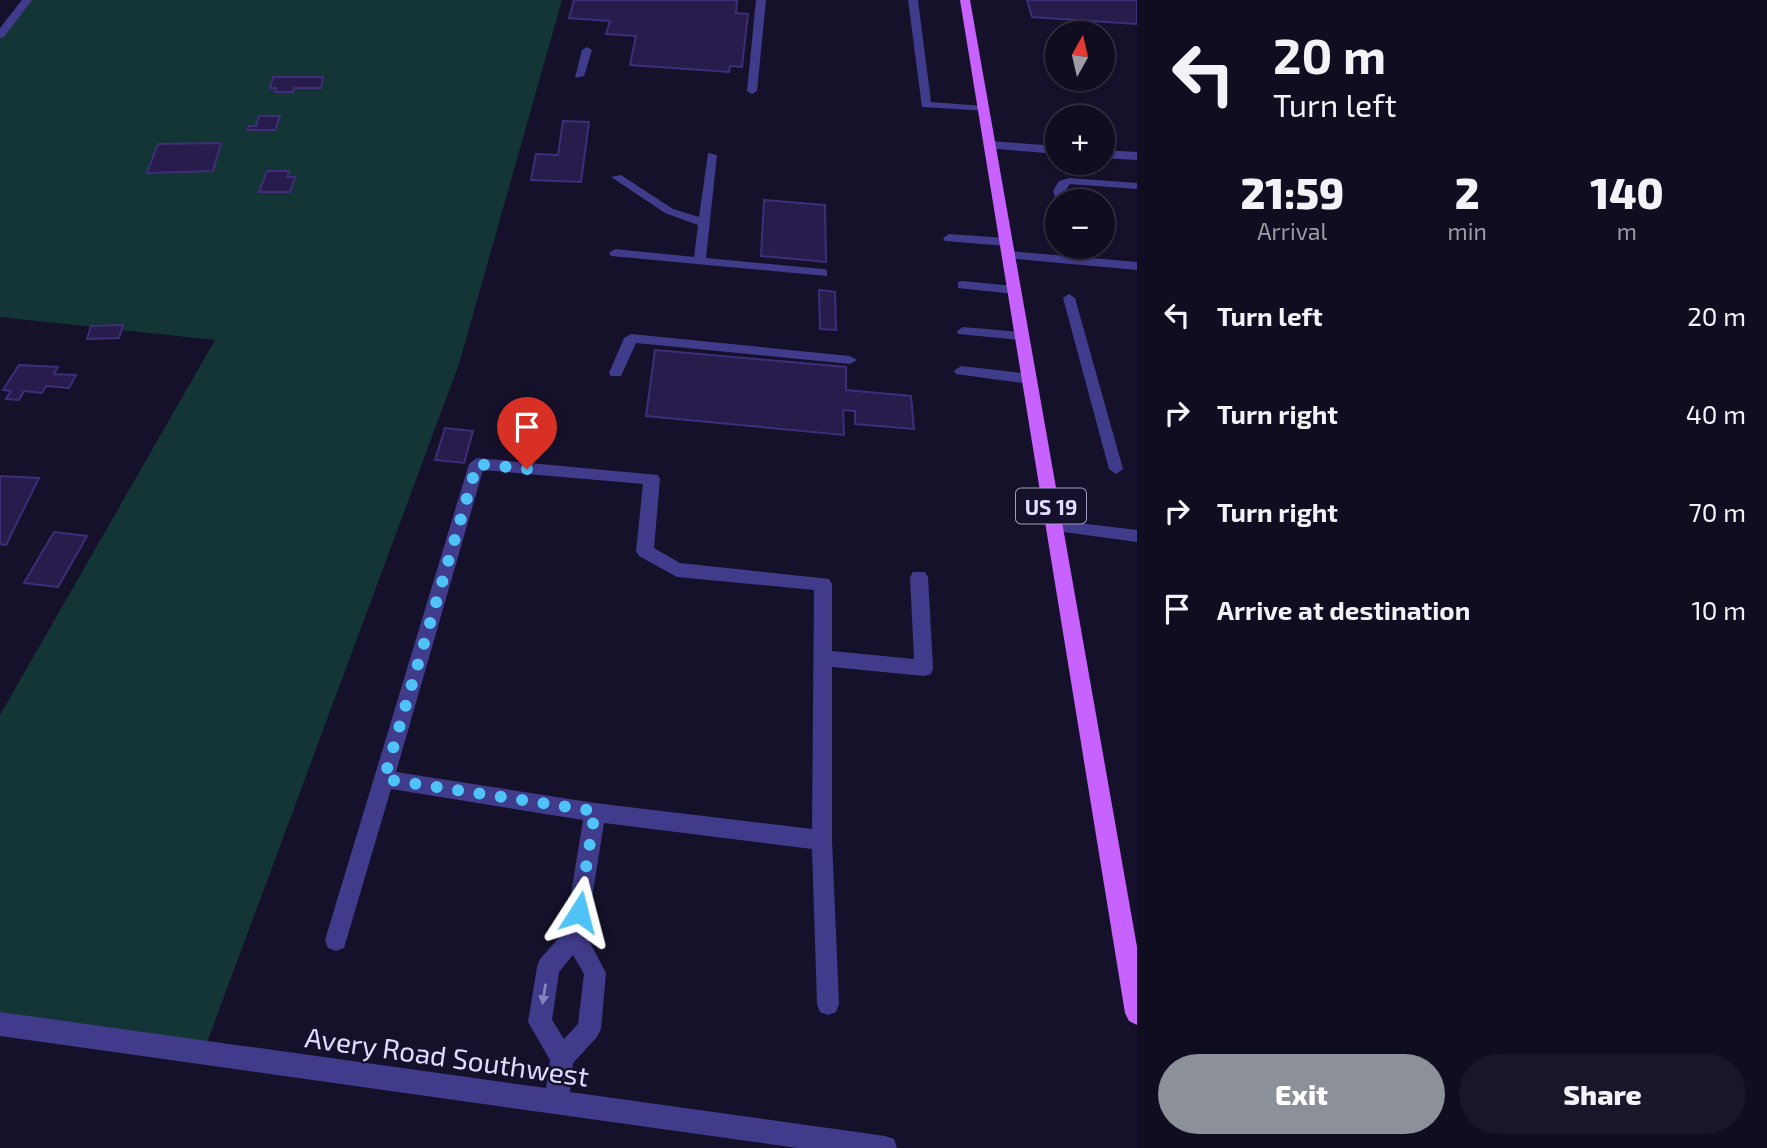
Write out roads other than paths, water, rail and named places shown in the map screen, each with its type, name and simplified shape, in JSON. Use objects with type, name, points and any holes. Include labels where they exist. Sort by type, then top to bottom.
[{"type":"main road","name":"US 19","points":[[965,0],[1137,1013]]},
{"type":"street","points":[[0,35],[27,0]]},
{"type":"street","points":[[990,145],[1045,149]]},
{"type":"street","points":[[1115,155],[1137,156]]},
{"type":"street","points":[[336,940],[477,464],[652,480],[645,551],[677,570],[822,584],[822,840],[828,1004]]},
{"type":"street","points":[[822,658],[924,668],[919,577]]},
{"type":"street","points":[[384,779],[595,811],[822,840]]},
{"type":"street","points":[[562,1058],[540,1022],[548,967],[575,936],[595,811]]},
{"type":"street","points":[[557,1101],[562,1058],[589,1029],[595,973],[575,936]]},
{"type":"street","name":"Avery Road Southwest","points":[[0,1024],[885,1148]]},
{"type":"lane","points":[[752,91],[761,0]]},
{"type":"lane","points":[[913,0],[926,105],[984,110]]},
{"type":"lane","points":[[579,76],[587,50]]},
{"type":"lane","points":[[700,261],[712,155]]},
{"type":"lane","points":[[617,177],[669,211],[705,223]]},
{"type":"lane","points":[[1060,189],[1063,183],[1069,181],[1137,186]]},
{"type":"lane","points":[[949,238],[1074,260],[1137,266]]},
{"type":"lane","points":[[615,253],[823,273]]},
{"type":"lane","points":[[790,270],[790,284]]},
{"type":"lane","points":[[962,285],[1014,290]]},
{"type":"lane","points":[[1069,298],[1116,469]]},
{"type":"lane","points":[[964,331],[1022,336]]},
{"type":"lane","points":[[616,373],[631,338],[850,360]]},
{"type":"lane","points":[[961,371],[1030,379]]},
{"type":"lane","points":[[1054,526],[1137,536]]}]
